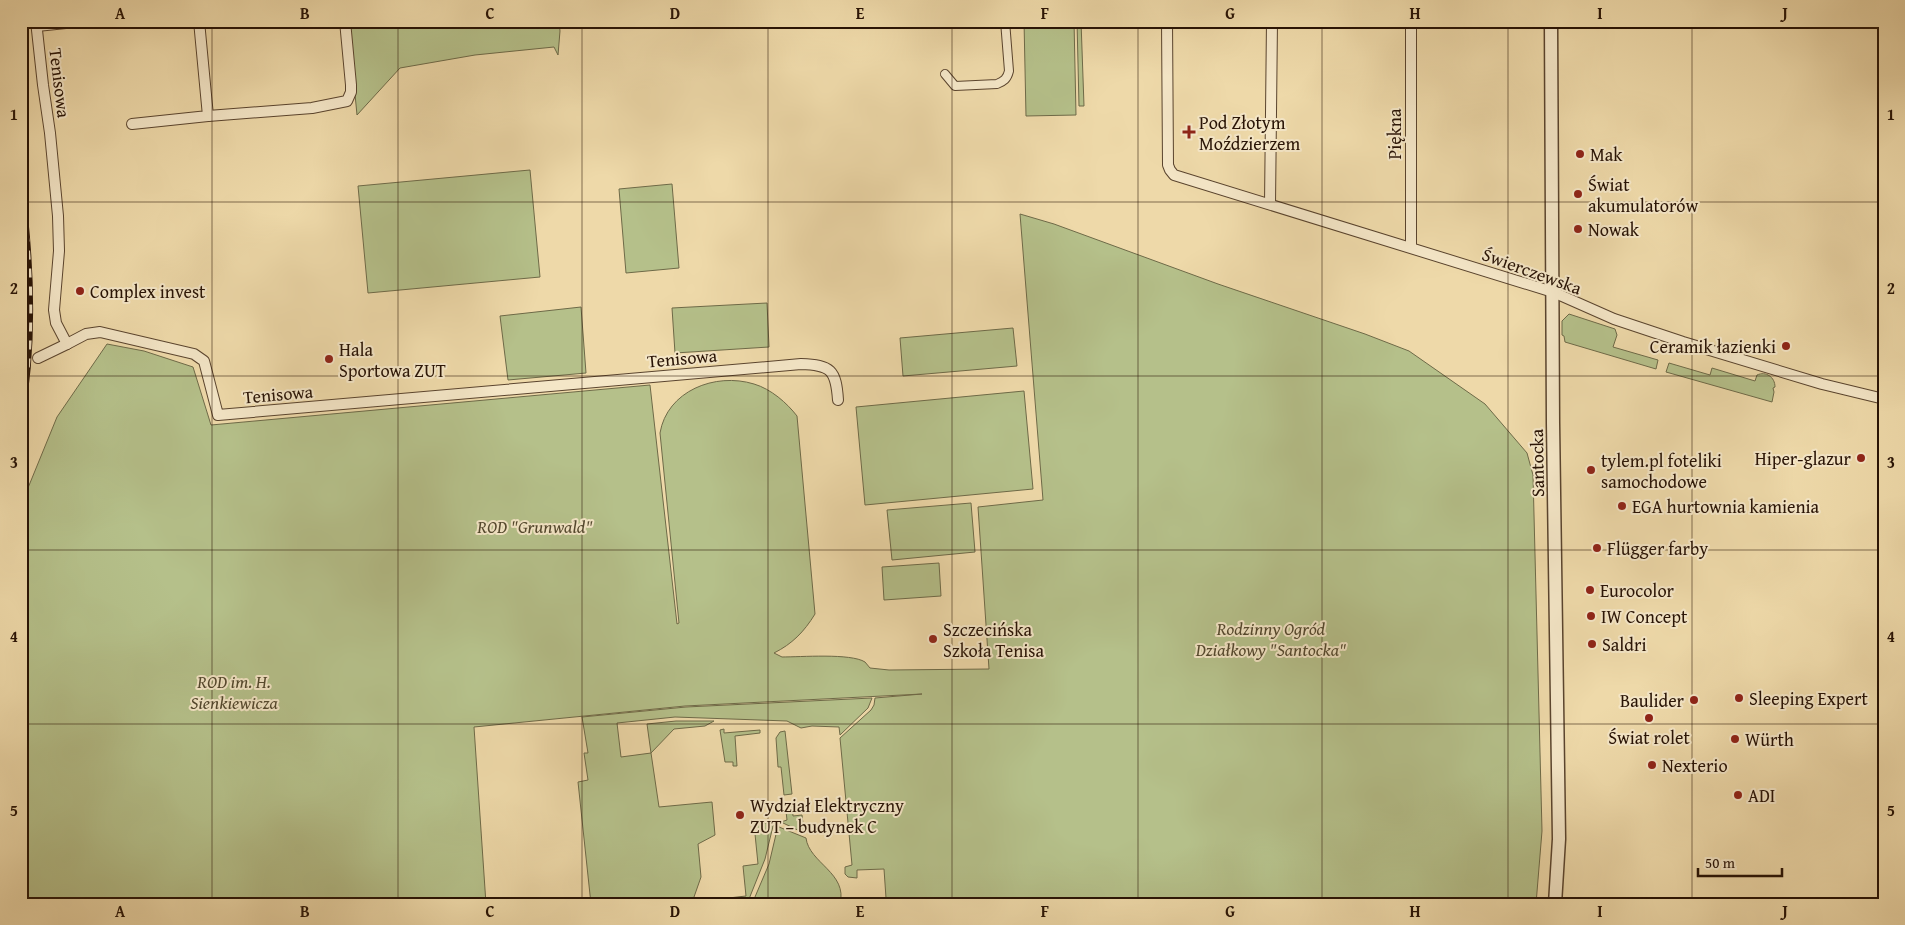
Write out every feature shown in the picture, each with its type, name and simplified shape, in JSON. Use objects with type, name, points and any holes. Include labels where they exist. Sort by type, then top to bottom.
[{"type":"street","name":"Tenisowa","points":[[85,21],[37,24],[50,133],[58,226],[59,251],[54,310],[56,323],[67,344],[86,334],[100,332],[194,354],[204,361],[218,415],[801,364],[820,366],[832,373],[836,378],[838,400]]},
{"type":"street","points":[[199,21],[208,116]]},
{"type":"street","points":[[132,124],[312,108],[348,101],[351,85],[344,21]]},
{"type":"street","points":[[945,74],[955,86],[997,84],[1007,78],[1009,71],[1005,21]]},
{"type":"street","name":"Świerczewska","points":[[1167,21],[1170,170],[1176,176],[1553,292],[1599,313],[1654,333],[1794,376],[1884,399]]},
{"type":"street","points":[[1270,204],[1272,21]]},
{"type":"street","name":"Piękna","points":[[1410,247],[1411,21]]},
{"type":"street","name":"Santocka","points":[[1551,21],[1559,832],[1555,904]]},
{"type":"street","points":[[38,358],[67,344]]},
{"type":"green space","points":[[348,21],[559,21],[558,55],[554,47],[475,55],[400,68],[357,115]]},
{"type":"green space","points":[[1024,21],[1074,21],[1076,115],[1026,116]]},
{"type":"green space","points":[[1077,21],[1081,21],[1084,106],[1079,106]]},
{"type":"green space","points":[[530,170],[540,277],[368,293],[358,186]]},
{"type":"green space","points":[[672,184],[679,268],[626,273],[619,189]]},
{"type":"green space","points":[[1020,214],[1054,224],[1409,351],[1485,404],[1527,453],[1533,475],[1542,831],[1536,904],[854,904],[853,899],[886,898],[884,869],[857,870],[857,878],[848,877],[845,874],[845,867],[852,865],[840,738],[871,710],[875,698],[922,694],[685,706],[474,727],[486,904],[21,904],[21,505],[57,417],[107,344],[144,351],[193,367],[211,425],[650,385],[677,624],[679,623],[660,433],[664,418],[672,406],[683,396],[695,388],[709,383],[739,381],[760,386],[778,397],[797,416],[815,614],[797,637],[774,653],[782,657],[849,657],[865,662],[870,668],[889,670],[989,669],[978,507],[1043,500]]},
{"type":"green space","points":[[767,303],[769,347],[675,353],[672,308]]},
{"type":"green space","points":[[581,307],[586,373],[508,380],[500,316]]},
{"type":"green space","points":[[1569,314],[1615,329],[1617,335],[1613,347],[1658,360],[1656,369],[1565,342],[1562,335],[1562,321]]},
{"type":"green space","points":[[1013,328],[1017,366],[903,376],[900,338]]},
{"type":"green space","points":[[1669,363],[1710,375],[1712,368],[1755,381],[1757,375],[1767,374],[1775,383],[1772,402],[1666,372]]},
{"type":"green space","points":[[1024,391],[1033,489],[865,505],[856,407]]},
{"type":"green space","points":[[971,503],[975,552],[892,560],[887,510]]},
{"type":"green space","points":[[939,563],[941,596],[884,600],[882,567]]},
{"type":"green space","points":[[872,698],[868,708],[840,735],[839,727],[812,726],[801,728],[787,721],[675,717],[617,723],[621,757],[651,753],[659,807],[712,802],[715,835],[698,844],[701,877],[694,897],[695,904],[657,904],[657,900],[591,904],[578,782],[588,780],[584,753],[588,753],[582,717],[686,707]]},
{"type":"green space","points":[[676,721],[714,721],[705,726],[674,729],[651,753],[647,724]]},
{"type":"green space","points":[[724,729],[724,733],[760,730],[760,733],[735,736],[737,766],[733,766],[733,762],[725,762],[720,730]]},
{"type":"green space","points":[[785,731],[792,794],[784,795],[781,767],[778,767],[776,738],[780,732]]},
{"type":"green space","points":[[792,802],[793,816],[802,815],[804,833],[781,822],[787,820],[785,803]]},
{"type":"green space","points":[[774,822],[765,859],[747,904],[716,904],[720,899],[746,896],[743,866],[758,864],[754,824]]},
{"type":"green space","points":[[779,827],[806,838],[814,854],[834,876],[841,893],[840,904],[752,904],[769,864]]},
{"type":"railway","points":[[21,179],[28,239],[31,300],[29,361],[21,421]]},
{"type":"railway","points":[[21,267],[21,362]]},
{"type":"place","name":"Pod Złotym Moździerzem","points":[[1189,132]]},
{"type":"place","name":"Mak","points":[[1580,154]]},
{"type":"place","name":"Świat akumulatorów","points":[[1578,194]]},
{"type":"place","name":"Nowak","points":[[1578,229]]},
{"type":"place","name":"Complex invest","points":[[80,291]]},
{"type":"place","name":"Ceramik łazienki","points":[[1786,346]]},
{"type":"place","name":"Hala Sportowa ZUT","points":[[329,359]]},
{"type":"place","name":"Hiper-glazur","points":[[1861,458]]},
{"type":"place","name":"tylem.pl foteliki samochodowe","points":[[1591,470]]},
{"type":"place","name":"EGA hurtownia kamienia","points":[[1622,506]]},
{"type":"place","name":"Flügger farby","points":[[1597,548]]},
{"type":"place","name":"Eurocolor","points":[[1590,590]]},
{"type":"place","name":"IW Concept","points":[[1591,616]]},
{"type":"place","name":"Szczecińska Szkoła Tenisa","points":[[933,639]]},
{"type":"place","name":"Saldri","points":[[1592,644]]},
{"type":"place","name":"Sleeping Expert","points":[[1739,698]]},
{"type":"place","name":"Baulider","points":[[1694,700]]},
{"type":"place","name":"Świat rolet","points":[[1649,718]]},
{"type":"place","name":"Würth","points":[[1735,739]]},
{"type":"place","name":"Nexterio","points":[[1652,765]]},
{"type":"place","name":"ADI","points":[[1738,795]]},
{"type":"place","name":"Wydział Elektryczny ZUT – budynek C","points":[[740,815]]},
{"type":"park label","name":"ROD \"Grunwald\"","points":[[535,526]]},
{"type":"park label","name":"Rodzinny Ogród Działkowy \"Santocka\"","points":[[1271,638]]},
{"type":"park label","name":"ROD im. H. Sienkiewicza","points":[[234,691]]}]
